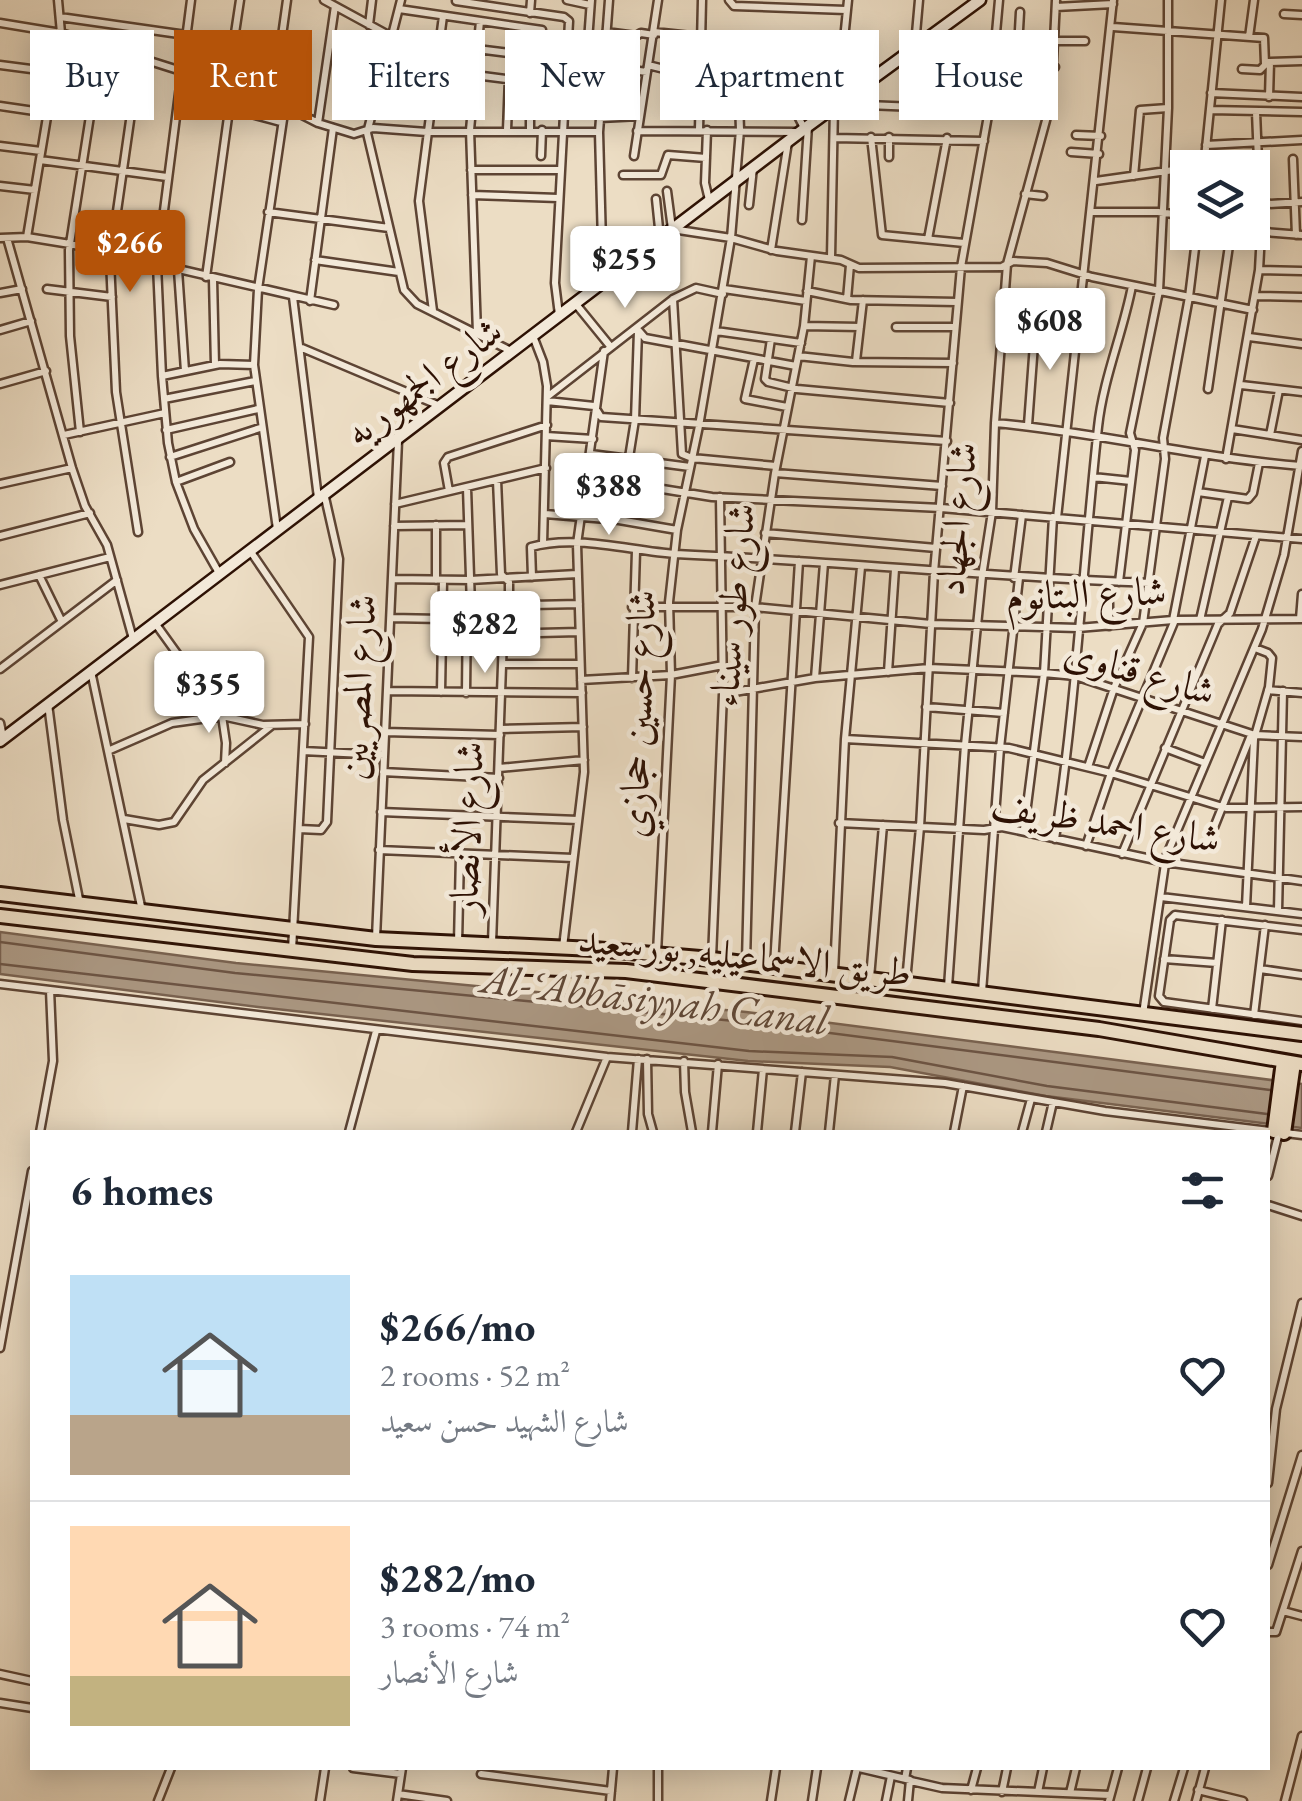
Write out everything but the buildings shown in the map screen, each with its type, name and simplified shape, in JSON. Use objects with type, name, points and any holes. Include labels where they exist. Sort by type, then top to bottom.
[{"type":"highway","name":"طريق الاسماعيليه, بورسعيد","points":[[0,894],[376,939],[563,947],[712,959],[1302,1034]]},
{"type":"highway","name":"طريق الاسماعيليه, بورسعيد","points":[[0,916],[430,965],[626,972],[1100,1029],[1290,1068]]},
{"type":"highway","points":[[822,996],[830,988],[831,973]]},
{"type":"highway","points":[[856,1000],[852,985],[865,977]]},
{"type":"highway","points":[[1279,1131],[1290,1068]]},
{"type":"main road","name":"شارع الجمهوريه","points":[[937,30],[980,0]]},
{"type":"main road","name":"شارع الجمهوريه","points":[[2,740],[815,120]]},
{"type":"street","points":[[58,0],[61,30]]},
{"type":"street","points":[[187,30],[191,0]]},
{"type":"street","points":[[237,30],[240,0]]},
{"type":"street","points":[[282,30],[287,0]]},
{"type":"street","points":[[324,0],[380,30]]},
{"type":"street","points":[[369,24],[372,0]]},
{"type":"street","points":[[394,30],[401,0]]},
{"type":"street","points":[[453,17],[456,0],[564,17],[570,23],[558,198],[555,283],[559,315]]},
{"type":"street","points":[[530,13],[532,0]]},
{"type":"street","points":[[567,0],[591,2],[589,30]]},
{"type":"street","points":[[606,30],[610,0]]},
{"type":"street","points":[[640,116],[658,0]]},
{"type":"street","points":[[700,30],[702,0]]},
{"type":"street","points":[[729,0],[734,6],[846,10]]},
{"type":"street","points":[[844,30],[848,0]]},
{"type":"street","points":[[914,30],[919,0]]},
{"type":"street","points":[[997,30],[999,0]]},
{"type":"street","points":[[1119,582],[1135,450],[1130,433],[1159,291],[1168,108],[1168,0]]},
{"type":"street","points":[[1206,150],[1221,0]]},
{"type":"street","points":[[1250,37],[1254,0]]},
{"type":"street","points":[[1024,830],[1044,673],[1055,517],[1099,154],[1113,2],[1056,4]]},
{"type":"street","name":"شارع الجهاد","points":[[1056,4],[1056,30]]},
{"type":"street","points":[[318,123],[334,6]]},
{"type":"street","points":[[399,10],[542,30]]},
{"type":"street","points":[[1019,30],[1020,12]]},
{"type":"street","points":[[1284,14],[1302,15]]},
{"type":"street","points":[[60,16],[174,33]]},
{"type":"street","points":[[433,312],[418,212],[444,16]]},
{"type":"street","points":[[479,30],[480,21]]},
{"type":"street","points":[[0,23],[43,30]]},
{"type":"street","points":[[1112,27],[1266,39],[1269,97]]},
{"type":"street","points":[[640,33],[660,34]]},
{"type":"street","points":[[1058,41],[1085,41]]},
{"type":"street","points":[[1242,69],[1260,70],[1268,63],[1302,61]]},
{"type":"street","points":[[0,64],[30,68]]},
{"type":"street","points":[[640,68],[660,69]]},
{"type":"street","points":[[1212,94],[1302,96]]},
{"type":"street","points":[[0,106],[30,110]]},
{"type":"street","points":[[1134,176],[1140,110],[1168,108]]},
{"type":"street","points":[[1210,110],[1302,112]]},
{"type":"street","points":[[1256,112],[1258,150]]},
{"type":"street","points":[[27,237],[47,120]]},
{"type":"street","points":[[80,432],[72,366],[70,244],[90,120]]},
{"type":"street","points":[[131,120],[111,254],[120,423],[138,532]]},
{"type":"street","points":[[175,120],[157,265],[166,430],[176,482],[194,529],[219,573]]},
{"type":"street","points":[[215,365],[210,278],[229,120]]},
{"type":"street","points":[[275,120],[282,122],[258,289],[254,365],[277,529]]},
{"type":"street","points":[[312,120],[354,134],[368,130],[599,132]]},
{"type":"street","points":[[371,120],[368,130],[389,228],[409,298],[511,351]]},
{"type":"street","points":[[471,120],[477,334]]},
{"type":"street","points":[[507,120],[507,130]]},
{"type":"street","points":[[530,120],[530,130]]},
{"type":"street","points":[[600,120],[604,281]]},
{"type":"street","points":[[634,156],[639,120]]},
{"type":"street","points":[[702,120],[709,200]]},
{"type":"street","name":"شارع حسين حجازي","points":[[657,954],[672,675],[668,608],[677,530],[731,238],[740,120]]},
{"type":"street","points":[[799,120],[803,129],[802,220]]},
{"type":"street","points":[[831,258],[834,120]]},
{"type":"street","points":[[906,982],[960,267],[987,120]]},
{"type":"street","name":"شارع الجهاد","points":[[948,988],[968,710],[992,512],[1008,264],[1046,120]]},
{"type":"street","points":[[310,300],[334,128]]},
{"type":"street","points":[[637,131],[803,129]]},
{"type":"street","points":[[541,156],[542,130]]},
{"type":"street","points":[[1076,135],[1101,136]]},
{"type":"street","points":[[870,137],[882,233],[964,244]]},
{"type":"street","points":[[888,137],[889,157]]},
{"type":"street","points":[[834,138],[984,141]]},
{"type":"street","points":[[928,239],[947,138]]},
{"type":"street","points":[[771,250],[788,140]]},
{"type":"street","points":[[1206,145],[1302,140]]},
{"type":"street","points":[[0,146],[83,166],[167,176]]},
{"type":"street","points":[[1071,152],[1099,154]]},
{"type":"street","points":[[623,175],[662,176],[667,155],[706,158]]},
{"type":"street","points":[[1270,233],[1299,235],[1293,159]]},
{"type":"street","points":[[749,205],[753,167]]},
{"type":"street","points":[[472,170],[560,170]]},
{"type":"street","points":[[1096,180],[1170,171]]},
{"type":"street","points":[[0,186],[35,190]]},
{"type":"street","points":[[668,191],[672,229],[831,258],[858,268],[1002,267],[1040,262],[1132,286],[1253,310]]},
{"type":"street","points":[[1025,194],[1043,196]]},
{"type":"street","points":[[472,195],[558,198]]},
{"type":"street","points":[[656,199],[660,238]]},
{"type":"street","points":[[1270,204],[1298,202]]},
{"type":"street","points":[[268,212],[389,228]]},
{"type":"street","points":[[1091,212],[1170,214]]},
{"type":"street","points":[[133,640],[110,557],[72,468],[4,238],[27,237],[70,244],[334,304]]},
{"type":"street","points":[[1088,767],[1114,688],[1143,623],[1163,438],[1190,297],[1194,250]]},
{"type":"street","points":[[1208,389],[1229,250]]},
{"type":"street","points":[[1226,459],[1256,296],[1257,250]]},
{"type":"street","name":"شارع طور سيناء","points":[[746,963],[754,607],[804,326],[811,256]]},
{"type":"street","points":[[315,260],[399,272]]},
{"type":"street","points":[[848,300],[850,265]]},
{"type":"street","points":[[178,270],[185,371]]},
{"type":"street","points":[[1258,270],[1302,271]]},
{"type":"street","points":[[1055,839],[1067,762],[1098,434],[1132,286]]},
{"type":"street","points":[[547,399],[607,348],[692,288],[806,301]]},
{"type":"street","points":[[0,293],[22,289]]},
{"type":"street","points":[[46,289],[112,298]]},
{"type":"street","points":[[807,291],[848,300],[958,302]]},
{"type":"street","points":[[1256,296],[1302,296]]},
{"type":"street","points":[[293,297],[321,496],[340,559],[326,826],[321,830],[299,829]]},
{"type":"street","points":[[673,298],[682,454],[776,469],[942,486]]},
{"type":"street","points":[[856,360],[863,300]]},
{"type":"street","points":[[563,947],[584,760],[580,516],[607,348],[574,303]]},
{"type":"street","points":[[1003,314],[1078,320]]},
{"type":"street","points":[[1028,426],[1036,317]]},
{"type":"street","points":[[0,330],[31,321]]},
{"type":"street","points":[[804,326],[860,326]]},
{"type":"street","points":[[896,326],[956,327]]},
{"type":"street","points":[[637,328],[645,338],[796,366]]},
{"type":"street","points":[[619,520],[635,420],[637,328]]},
{"type":"street","points":[[716,331],[800,344]]},
{"type":"street","points":[[532,335],[543,362],[547,399],[543,544]]},
{"type":"street","points":[[1249,337],[1302,344]]},
{"type":"street","points":[[771,339],[767,382],[950,404]]},
{"type":"street","points":[[300,348],[440,406]]},
{"type":"street","points":[[798,356],[952,363]]},
{"type":"street","points":[[754,359],[745,398],[787,407]]},
{"type":"street","points":[[162,376],[215,365],[254,365]]},
{"type":"street","points":[[0,384],[46,371]]},
{"type":"street","points":[[164,399],[255,381]]},
{"type":"street","points":[[1241,385],[1302,392]]},
{"type":"street","points":[[1270,435],[1279,390]]},
{"type":"street","points":[[547,399],[592,406],[601,417],[946,441]]},
{"type":"street","points":[[166,430],[258,409]]},
{"type":"street","points":[[64,435],[165,413]]},
{"type":"street","points":[[995,422],[1098,434],[1205,456],[1301,466]]},
{"type":"street","points":[[448,491],[444,463],[448,457],[546,425]]},
{"type":"street","points":[[170,457],[260,428]]},
{"type":"street","points":[[1232,429],[1302,440]]},
{"type":"street","points":[[546,436],[593,439]]},
{"type":"street","name":"شارع المصريين","points":[[376,939],[398,438]]},
{"type":"street","points":[[1143,1014],[1165,862],[1265,620],[1287,538],[1302,451]]},
{"type":"street","points":[[591,454],[690,467]]},
{"type":"street","points":[[1086,846],[1111,773],[1174,620],[1205,456]]},
{"type":"street","points":[[176,482],[230,462]]},
{"type":"street","points":[[1198,492],[1251,497],[1258,463]]},
{"type":"street","points":[[0,484],[72,468]]},
{"type":"street","points":[[395,504],[546,468]]},
{"type":"street","points":[[1094,476],[1131,481]]},
{"type":"street","name":"شارع الأنصار","points":[[492,944],[508,582],[501,574],[497,480]]},
{"type":"street","points":[[625,483],[720,497],[940,508],[1302,539]]},
{"type":"street","points":[[466,694],[470,580],[467,487]]},
{"type":"street","points":[[1200,620],[1228,496]]},
{"type":"street","points":[[712,959],[723,694],[720,497]]},
{"type":"street","points":[[0,536],[90,513]]},
{"type":"street","points":[[544,514],[619,520],[677,530]]},
{"type":"street","points":[[982,992],[1022,515]]},
{"type":"street","points":[[394,526],[468,524]]},
{"type":"street","points":[[436,525],[443,607],[441,692]]},
{"type":"street","points":[[765,533],[936,548]]},
{"type":"street","points":[[1122,854],[1218,624],[1230,613],[1256,536]]},
{"type":"street","points":[[532,577],[530,548],[578,544],[982,576],[1149,583]]},
{"type":"street","points":[[250,550],[308,633],[292,952]]},
{"type":"street","points":[[632,678],[636,551]]},
{"type":"street","points":[[0,585],[110,557]]},
{"type":"street","points":[[774,966],[800,561]]},
{"type":"street","points":[[815,678],[824,563]]},
{"type":"street","points":[[831,973],[845,739],[862,566]]},
{"type":"street","points":[[888,672],[894,569]]},
{"type":"street","points":[[393,579],[470,580],[578,574]]},
{"type":"street","points":[[39,575],[62,622]]},
{"type":"street","points":[[0,669],[118,580]]},
{"type":"street","points":[[1301,620],[1302,594]]},
{"type":"street","points":[[1108,603],[1110,626]]},
{"type":"street","points":[[443,607],[579,604]]},
{"type":"street","name":"شارع البتانوم","points":[[632,607],[754,607],[931,624],[1078,628],[1174,620],[1301,620]]},
{"type":"street","points":[[391,618],[442,619]]},
{"type":"street","points":[[155,623],[222,716],[225,762]]},
{"type":"street","points":[[503,634],[579,632]]},
{"type":"street","points":[[1209,840],[1268,690],[1272,656],[1255,648]]},
{"type":"street","points":[[502,664],[580,664]]},
{"type":"street","points":[[581,680],[672,675],[723,665]]},
{"type":"street","name":"شارع قناوى","points":[[723,694],[815,678],[929,668],[1044,673],[1075,676],[1253,735],[1302,736]]},
{"type":"street","points":[[92,671],[143,912]]},
{"type":"street","points":[[1268,690],[1302,692]]},
{"type":"street","points":[[387,691],[582,693]]},
{"type":"street","points":[[1278,911],[1283,691]]},
{"type":"street","points":[[48,703],[63,820],[80,905]]},
{"type":"street","points":[[926,707],[1004,713]]},
{"type":"street","points":[[110,750],[172,723],[222,716],[272,725],[304,724]]},
{"type":"street","points":[[0,723],[2,740]]},
{"type":"street","points":[[124,818],[159,825],[174,822],[203,780],[272,725]]},
{"type":"street","points":[[385,732],[584,727]]},
{"type":"street","points":[[1246,907],[1253,735]]},
{"type":"street","points":[[845,739],[1035,753],[1223,807],[1302,807]]},
{"type":"street","points":[[1164,748],[1205,762]]},
{"type":"street","points":[[303,750],[384,754]]},
{"type":"street","points":[[499,768],[584,760]]},
{"type":"street","points":[[383,772],[498,778]]},
{"type":"street","points":[[381,812],[578,820]]},
{"type":"street","name":"شارع احمد ظريف","points":[[840,823],[1024,830],[1122,854],[1302,882]]},
{"type":"street","points":[[865,977],[884,825]]},
{"type":"street","points":[[380,850],[572,858]]},
{"type":"street","points":[[458,943],[460,854]]},
{"type":"street","points":[[1161,898],[1302,914]]},
{"type":"street","points":[[1302,930],[1172,917],[1161,1000],[1302,1021]]},
{"type":"street","points":[[1212,1009],[1222,920]]},
{"type":"street","points":[[1254,1016],[1264,925]]},
{"type":"street","points":[[1164,959],[1217,963]]},
{"type":"street","points":[[1260,970],[1302,975]]},
{"type":"street","points":[[0,984],[607,1057],[964,1086],[1174,1120],[1269,1130]]},
{"type":"street","points":[[40,1130],[53,1060],[50,990]]},
{"type":"street","points":[[349,1130],[376,1031]]},
{"type":"street","points":[[577,1130],[607,1057]]},
{"type":"street","points":[[632,1130],[643,1059]]},
{"type":"street","points":[[643,1059],[652,1130]]},
{"type":"street","points":[[684,1061],[684,1092],[692,1130]]},
{"type":"street","points":[[712,1130],[718,1064]]},
{"type":"street","points":[[757,1130],[763,1069]]},
{"type":"street","points":[[795,1130],[802,1072]]},
{"type":"street","points":[[830,1130],[835,1074]]},
{"type":"street","points":[[954,1130],[964,1086]]},
{"type":"street","points":[[1023,1130],[1031,1098]]},
{"type":"street","points":[[1047,1130],[1054,1102]]},
{"type":"street","points":[[1171,1130],[1174,1120]]},
{"type":"street","points":[[1270,1130],[1302,1134]]},
{"type":"street","points":[[1270,1168],[1279,1131]]},
{"type":"street","points":[[0,1348],[30,1181]]},
{"type":"street","points":[[1270,1206],[1302,1216]]},
{"type":"street","points":[[1270,1464],[1276,1409],[1302,1303]]},
{"type":"street","points":[[1270,1558],[1302,1455]]},
{"type":"street","points":[[1270,1632],[1276,1632],[1301,1555]]},
{"type":"street","points":[[1283,1611],[1302,1616]]},
{"type":"street","points":[[0,1674],[30,1681]]},
{"type":"street","points":[[0,1703],[30,1708]]},
{"type":"street","points":[[1285,1801],[1302,1736]]},
{"type":"street","points":[[161,1800],[170,1770]]},
{"type":"street","points":[[320,1801],[325,1770]]},
{"type":"street","points":[[610,1801],[613,1770]]},
{"type":"street","points":[[658,1770],[658,1801]]},
{"type":"street","points":[[771,1801],[776,1770]]},
{"type":"street","points":[[812,1801],[817,1770]]},
{"type":"street","points":[[849,1801],[857,1770]]},
{"type":"street","points":[[866,1770],[954,1789],[1110,1798],[1117,1770]]},
{"type":"street","points":[[907,1770],[908,1801]]},
{"type":"street","points":[[972,1790],[976,1770]]},
{"type":"street","points":[[994,1801],[1006,1770]]},
{"type":"street","points":[[1040,1795],[1043,1770]]},
{"type":"street","points":[[1070,1793],[1076,1770]]},
{"type":"street","points":[[1138,1801],[1147,1770]]},
{"type":"street","points":[[1174,1801],[1183,1770]]},
{"type":"street","points":[[1196,1801],[1203,1770]]},
{"type":"street","points":[[402,1771],[398,1797],[447,1801]]},
{"type":"street","points":[[482,1774],[611,1791]]},
{"type":"street","points":[[886,1801],[891,1776]]},
{"type":"street","points":[[952,1801],[954,1789]]},
{"type":"street","points":[[1198,1790],[1243,1801]]},
{"type":"water","points":[[0,932],[236,963],[746,1012],[1302,1084],[1302,1128],[1046,1096],[890,1067],[748,1061],[0,974]]},
{"type":"water label","name":"Al-ʿAbbāsiyyah Canal","points":[[655,999]]}]
